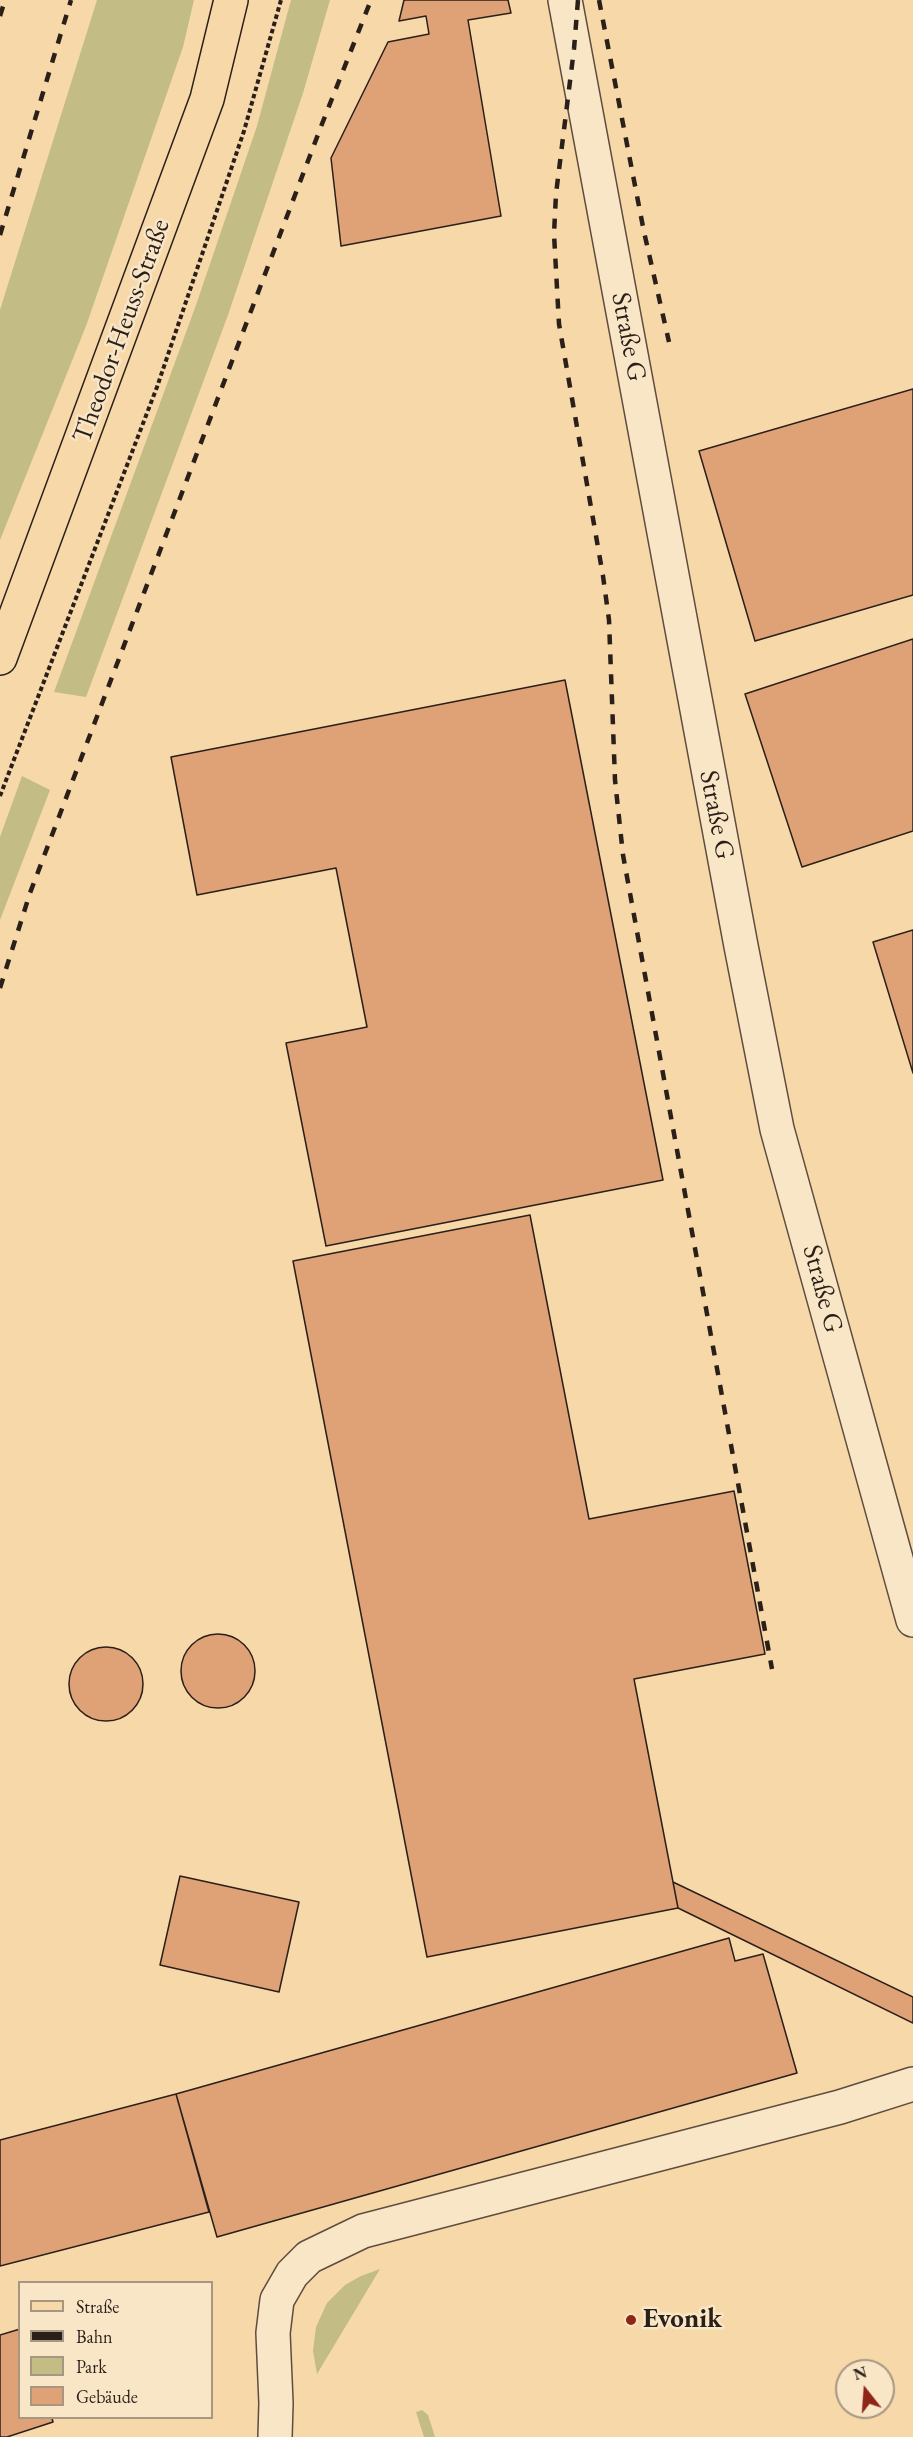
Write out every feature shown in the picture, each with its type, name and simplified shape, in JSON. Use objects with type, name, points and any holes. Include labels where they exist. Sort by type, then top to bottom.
[{"type":"main road","name":"Theodor-Heuss-Straße","points":[[0,658],[207,99],[231,0]]},
{"type":"street","name":"Straße G","points":[[565,0],[777,1128],[913,1620]]},
{"type":"street","points":[[275,2437],[273,2333],[277,2300],[292,2274],[309,2257],[363,2231],[840,2107],[913,2084]]},
{"type":"street","points":[[276,2403],[297,2437]]},
{"type":"path","points":[[0,796],[157,387],[244,131],[281,0]]},
{"type":"green space","points":[[97,0],[194,0],[183,47],[86,326],[0,540],[0,310]]},
{"type":"green space","points":[[291,0],[330,0],[303,93],[228,315],[86,697],[54,692],[196,305],[257,126]]},
{"type":"green space","points":[[22,776],[50,790],[0,920],[0,837]]},
{"type":"green space","points":[[380,2269],[317,2374],[313,2351],[316,2327],[327,2303],[345,2285]]},
{"type":"green space","points":[[422,2410],[428,2415],[435,2437],[424,2437],[416,2412]]},
{"type":"building","points":[[404,0],[508,0],[511,13],[468,20],[501,216],[341,246],[331,158],[388,42],[429,34],[426,16],[399,21]]},
{"type":"building","points":[[913,389],[913,595],[755,641],[699,451]]},
{"type":"building","points":[[913,639],[913,831],[802,867],[745,694]]},
{"type":"building","points":[[565,680],[663,1180],[326,1246],[286,1043],[367,1027],[336,868],[197,895],[171,757]]},
{"type":"building","points":[[913,930],[913,1073],[873,942]]},
{"type":"building","points":[[530,1215],[589,1519],[734,1491],[765,1654],[634,1679],[678,1908],[427,1957],[293,1261]]},
{"type":"building","points":[[218,1634],[239,1640],[249,1650],[255,1671],[249,1692],[239,1702],[218,1708],[197,1702],[187,1692],[181,1671],[187,1650],[197,1640]]},
{"type":"building","points":[[106,1647],[127,1653],[137,1663],[143,1684],[137,1705],[127,1715],[106,1721],[85,1715],[75,1705],[69,1684],[75,1663],[85,1653]]},
{"type":"building","points":[[180,1876],[299,1902],[279,1992],[160,1965]]},
{"type":"building","points":[[673,1882],[913,1997],[913,2023],[678,1908]]},
{"type":"building","points":[[729,1938],[735,1961],[763,1954],[797,2073],[217,2237],[176,2094]]},
{"type":"building","points":[[176,2094],[209,2212],[0,2266],[0,2140]]},
{"type":"building","points":[[18,2330],[18,2419],[52,2419],[53,2422],[7,2437],[0,2437],[0,2335]]},
{"type":"railway","points":[[0,16],[5,0]]},
{"type":"railway","points":[[0,235],[71,0]]},
{"type":"railway","points":[[0,988],[30,893],[371,0]]},
{"type":"railway","points":[[578,0],[556,194],[554,234],[559,324],[609,620],[615,780],[623,855],[772,1669]]},
{"type":"railway","points":[[599,0],[644,232],[669,342]]},
{"type":"place","name":"Evonik","points":[[631,2320]]}]
